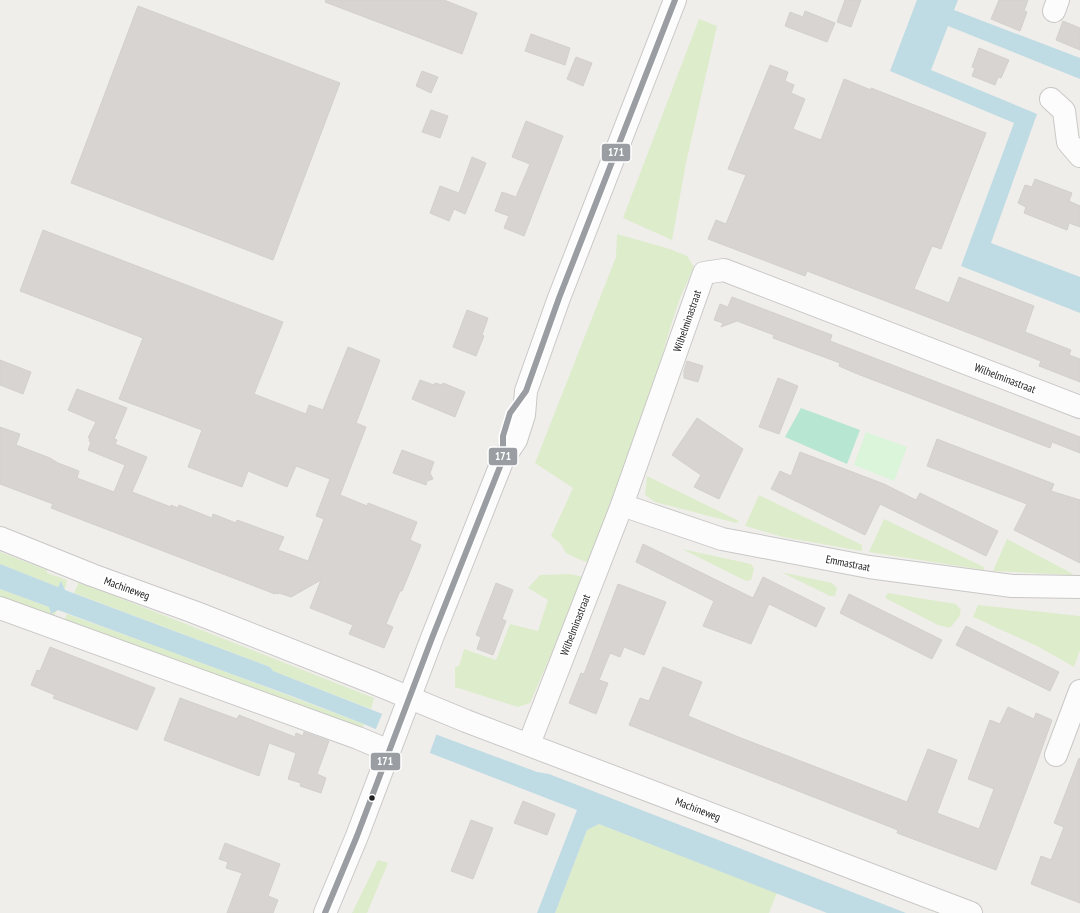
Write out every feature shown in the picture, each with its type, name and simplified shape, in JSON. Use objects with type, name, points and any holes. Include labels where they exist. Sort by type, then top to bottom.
[{"type":"street","points":[[325,913],[357,836],[406,706],[503,459],[503,436],[510,413],[526,390],[559,298],[675,0]]},
{"type":"street","points":[[1050,99],[1064,111],[1068,142],[1080,156]]},
{"type":"street","name":"Wilhelminastraat","points":[[529,744],[622,505],[704,273],[724,270],[1080,407]]},
{"type":"street","name":"Emmastraat","points":[[622,505],[722,539],[869,567],[1012,586],[1080,587]]},
{"type":"street","name":"Machineweg","points":[[0,538],[92,575],[194,612],[406,706],[466,721],[529,744],[971,913]]},
{"type":"street","points":[[0,608],[358,738],[390,748]]},
{"type":"street","points":[[1056,755],[1080,691]]},
{"type":"green space","points":[[699,19],[717,26],[686,163],[672,240],[623,218]]},
{"type":"green space","points":[[617,234],[670,249],[687,256],[694,267],[680,298],[648,404],[590,563],[566,553],[560,543],[551,536],[573,488],[535,463],[616,257]]},
{"type":"green space","points":[[801,408],[860,430],[847,464],[785,437]]},
{"type":"green space","points":[[866,432],[907,447],[894,481],[854,465]]},
{"type":"green space","points":[[647,476],[739,521],[736,523],[655,502],[645,495]]},
{"type":"green space","points":[[759,495],[862,545],[862,551],[783,537],[745,526]]},
{"type":"green space","points":[[884,519],[984,567],[984,570],[869,552]]},
{"type":"green space","points":[[1007,539],[1073,574],[993,571]]},
{"type":"green space","points":[[682,549],[751,564],[754,569],[751,580],[746,581]]},
{"type":"green space","points":[[0,552],[47,570],[47,573],[67,580],[65,590],[61,582],[58,587],[0,564]]},
{"type":"green space","points":[[781,572],[832,583],[837,588],[835,596],[830,596]]},
{"type":"green space","points":[[569,574],[585,577],[530,703],[518,707],[455,687],[455,667],[459,666],[464,649],[496,660],[510,624],[538,631],[548,600],[528,588],[540,575]]},
{"type":"green space","points":[[79,582],[374,698],[371,709],[273,671],[270,667],[74,593]]},
{"type":"green space","points":[[0,589],[57,610],[52,620],[0,602]]},
{"type":"green space","points":[[888,593],[956,604],[961,610],[959,617],[950,628],[938,625],[885,598]]},
{"type":"green space","points":[[978,605],[1080,616],[1080,650],[1074,667],[1037,646],[973,617]]},
{"type":"green space","points":[[67,614],[364,724],[361,732],[109,636],[63,624]]},
{"type":"green space","points":[[599,824],[777,893],[769,913],[555,913],[587,830]]},
{"type":"green space","points":[[378,860],[388,863],[367,913],[352,913]]},
{"type":"water","points":[[917,0],[958,0],[954,10],[1080,58],[1080,79],[948,26],[931,70],[1037,114],[991,243],[1080,277],[1080,313],[961,266],[1014,123],[890,71]]},
{"type":"water","points":[[0,564],[58,587],[61,581],[65,590],[270,667],[273,671],[408,724],[537,772],[549,774],[906,913],[827,913],[599,824],[587,830],[555,913],[537,913],[577,810],[430,753],[364,724],[297,698],[58,610],[51,614],[49,607],[0,589]]},
{"type":"pier","points":[[383,712],[437,733],[429,755],[375,731]]},
{"type":"building","points":[[326,0],[444,0],[477,13],[462,54],[325,2]]},
{"type":"building","points":[[845,0],[861,0],[851,27],[837,22]]},
{"type":"building","points":[[999,0],[1028,0],[1024,11],[1027,12],[1020,31],[991,19]]},
{"type":"building","points":[[138,6],[340,83],[273,260],[71,183]]},
{"type":"building","points":[[805,11],[835,23],[827,42],[785,26],[790,12],[803,17]]},
{"type":"building","points":[[1063,21],[1080,28],[1080,50],[1056,40]]},
{"type":"building","points":[[531,34],[570,48],[565,65],[525,51]]},
{"type":"building","points":[[979,48],[1009,60],[1001,78],[998,77],[995,85],[972,76],[975,68],[972,67]]},
{"type":"building","points":[[576,57],[592,63],[583,86],[567,79]]},
{"type":"building","points":[[770,65],[788,72],[785,81],[794,85],[791,93],[805,99],[793,129],[821,140],[844,79],[986,133],[941,249],[932,246],[914,289],[949,303],[959,277],[1034,306],[1025,332],[1071,350],[1069,355],[1080,359],[1080,382],[1039,366],[1041,361],[917,313],[807,271],[805,276],[708,239],[716,220],[726,224],[746,175],[728,169]]},
{"type":"building","points":[[422,71],[438,77],[431,93],[416,86]]},
{"type":"building","points":[[431,110],[448,116],[440,138],[422,132]]},
{"type":"building","points":[[526,121],[563,136],[524,236],[504,228],[509,216],[495,211],[502,192],[516,197],[530,164],[512,157]]},
{"type":"building","points":[[472,157],[486,163],[465,214],[454,209],[449,221],[430,213],[440,186],[459,193]]},
{"type":"building","points":[[1035,179],[1072,193],[1069,201],[1080,206],[1080,227],[1069,223],[1067,230],[1024,213],[1026,207],[1018,203],[1025,185],[1032,187]]},
{"type":"building","points":[[43,230],[283,322],[254,394],[306,414],[309,405],[323,410],[348,347],[380,360],[356,423],[366,427],[340,495],[367,506],[368,503],[417,522],[410,540],[421,545],[402,591],[400,591],[386,624],[393,627],[384,648],[349,634],[353,625],[310,608],[321,580],[291,597],[279,593],[275,594],[51,508],[53,504],[0,484],[0,427],[20,434],[16,445],[79,471],[77,478],[114,492],[125,465],[88,450],[91,442],[89,441],[90,438],[88,438],[96,422],[68,410],[77,389],[127,408],[114,439],[117,440],[115,444],[147,457],[132,492],[171,507],[171,505],[178,508],[179,505],[212,518],[213,514],[236,523],[237,520],[284,537],[278,550],[308,561],[324,519],[316,516],[330,479],[296,466],[287,487],[248,471],[242,487],[188,467],[202,430],[119,399],[143,338],[20,291]]},
{"type":"building","points":[[732,297],[832,335],[830,341],[1080,437],[1080,453],[1052,442],[1050,448],[855,373],[839,366],[840,363],[773,338],[774,335],[737,321],[721,327],[723,323],[714,320],[720,304],[728,307]]},
{"type":"building","points":[[467,310],[488,318],[482,335],[484,336],[476,356],[453,347]]},
{"type":"building","points":[[0,360],[31,372],[23,394],[0,385]]},
{"type":"building","points":[[687,361],[703,366],[698,382],[684,378],[684,371]]},
{"type":"building","points":[[778,378],[798,386],[779,434],[759,427]]},
{"type":"building","points":[[420,380],[434,385],[435,383],[442,385],[443,383],[465,392],[455,417],[412,399]]},
{"type":"building","points":[[697,418],[743,449],[719,499],[694,487],[701,475],[672,455]]},
{"type":"building","points":[[937,439],[1054,484],[1051,491],[1080,500],[1080,563],[1014,530],[1027,504],[927,466]]},
{"type":"building","points":[[402,450],[434,462],[430,473],[433,479],[427,481],[426,485],[393,473]]},
{"type":"building","points":[[800,452],[884,484],[916,500],[920,493],[998,531],[986,556],[880,504],[865,535],[771,489],[780,471],[791,476]]},
{"type":"building","points":[[643,544],[753,598],[763,577],[825,608],[816,627],[769,604],[751,644],[703,626],[714,601],[636,562]]},
{"type":"building","points":[[496,583],[513,590],[502,619],[506,621],[493,655],[477,649],[481,637],[476,635]]},
{"type":"building","points":[[618,584],[666,602],[644,655],[624,647],[620,657],[610,653],[599,680],[608,683],[596,714],[569,703],[581,673],[584,674]]},
{"type":"building","points":[[849,594],[942,640],[932,659],[840,613]]},
{"type":"building","points":[[966,626],[1059,672],[1050,691],[956,645]]},
{"type":"building","points":[[50,647],[155,688],[137,730],[53,698],[55,695],[31,685],[37,670],[40,671]]},
{"type":"building","points":[[663,667],[702,682],[688,716],[907,802],[928,749],[957,760],[937,813],[979,829],[994,789],[968,779],[990,720],[1000,724],[1008,707],[1034,719],[1036,713],[1052,720],[996,870],[897,833],[898,830],[629,725],[640,698],[649,701]]},
{"type":"building","points":[[180,698],[237,719],[239,715],[295,737],[296,733],[303,736],[304,732],[329,741],[317,774],[326,778],[321,793],[300,786],[301,783],[288,779],[296,753],[269,743],[259,776],[164,740]]},
{"type":"building","points":[[1079,758],[1080,903],[1031,884],[1041,856],[1051,860],[1064,827],[1054,823]]},
{"type":"building","points":[[523,801],[555,814],[547,835],[514,823]]},
{"type":"building","points":[[471,820],[493,828],[473,879],[451,871]]},
{"type":"building","points":[[225,843],[280,864],[268,896],[278,900],[273,913],[227,913],[242,873],[226,868],[228,862],[219,859]]},
{"type":"transit line","name":"171","points":[[325,913],[357,836],[432,638],[503,459],[503,436],[510,413],[526,391],[559,298],[675,0]]}]
